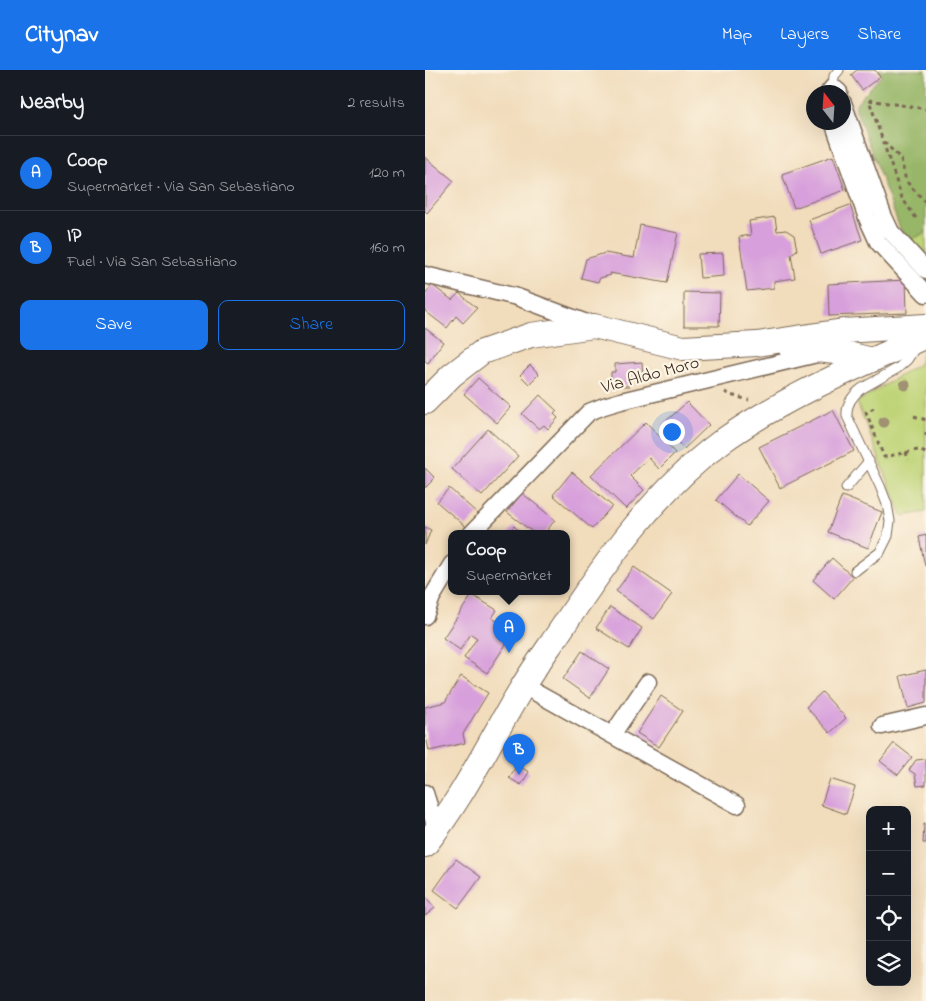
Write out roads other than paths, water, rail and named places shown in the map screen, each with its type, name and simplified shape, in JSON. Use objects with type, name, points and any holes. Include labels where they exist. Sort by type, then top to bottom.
[{"type":"street","points":[[851,125],[883,215],[891,232],[926,270]]},
{"type":"street","points":[[836,130],[867,218],[878,242],[926,294]]},
{"type":"street","points":[[425,275],[517,297],[594,326],[683,348],[757,344],[843,330],[924,334]]},
{"type":"street","points":[[425,402],[452,374],[482,352],[531,335],[594,326]]},
{"type":"street","points":[[431,838],[524,686],[599,571],[640,519],[676,480],[721,442],[764,414],[841,373],[924,334]]},
{"type":"street","points":[[757,344],[829,351],[872,360]]},
{"type":"street","points":[[829,351],[841,373]]},
{"type":"street","name":"Via Aldo Moro","points":[[475,530],[589,412],[621,401],[719,376],[829,351]]},
{"type":"street","points":[[425,616],[432,597],[448,569]]},
{"type":"street","points":[[612,735],[648,682]]},
{"type":"street","points":[[524,686],[737,805]]},
{"type":"street","points":[[882,726],[926,716]]},
{"type":"street","points":[[425,792],[431,838]]},
{"type":"lane","points":[[834,85],[834,76],[839,70]]},
{"type":"lane","points":[[855,572],[880,552],[889,530],[890,521],[887,504],[847,416],[848,405],[850,400],[861,389],[903,364],[924,334]]},
{"type":"lane","points":[[846,488],[869,462]]},
{"type":"place","name":"Coop","points":[[509,653]]},
{"type":"place","name":"IP","points":[[519,775]]}]
